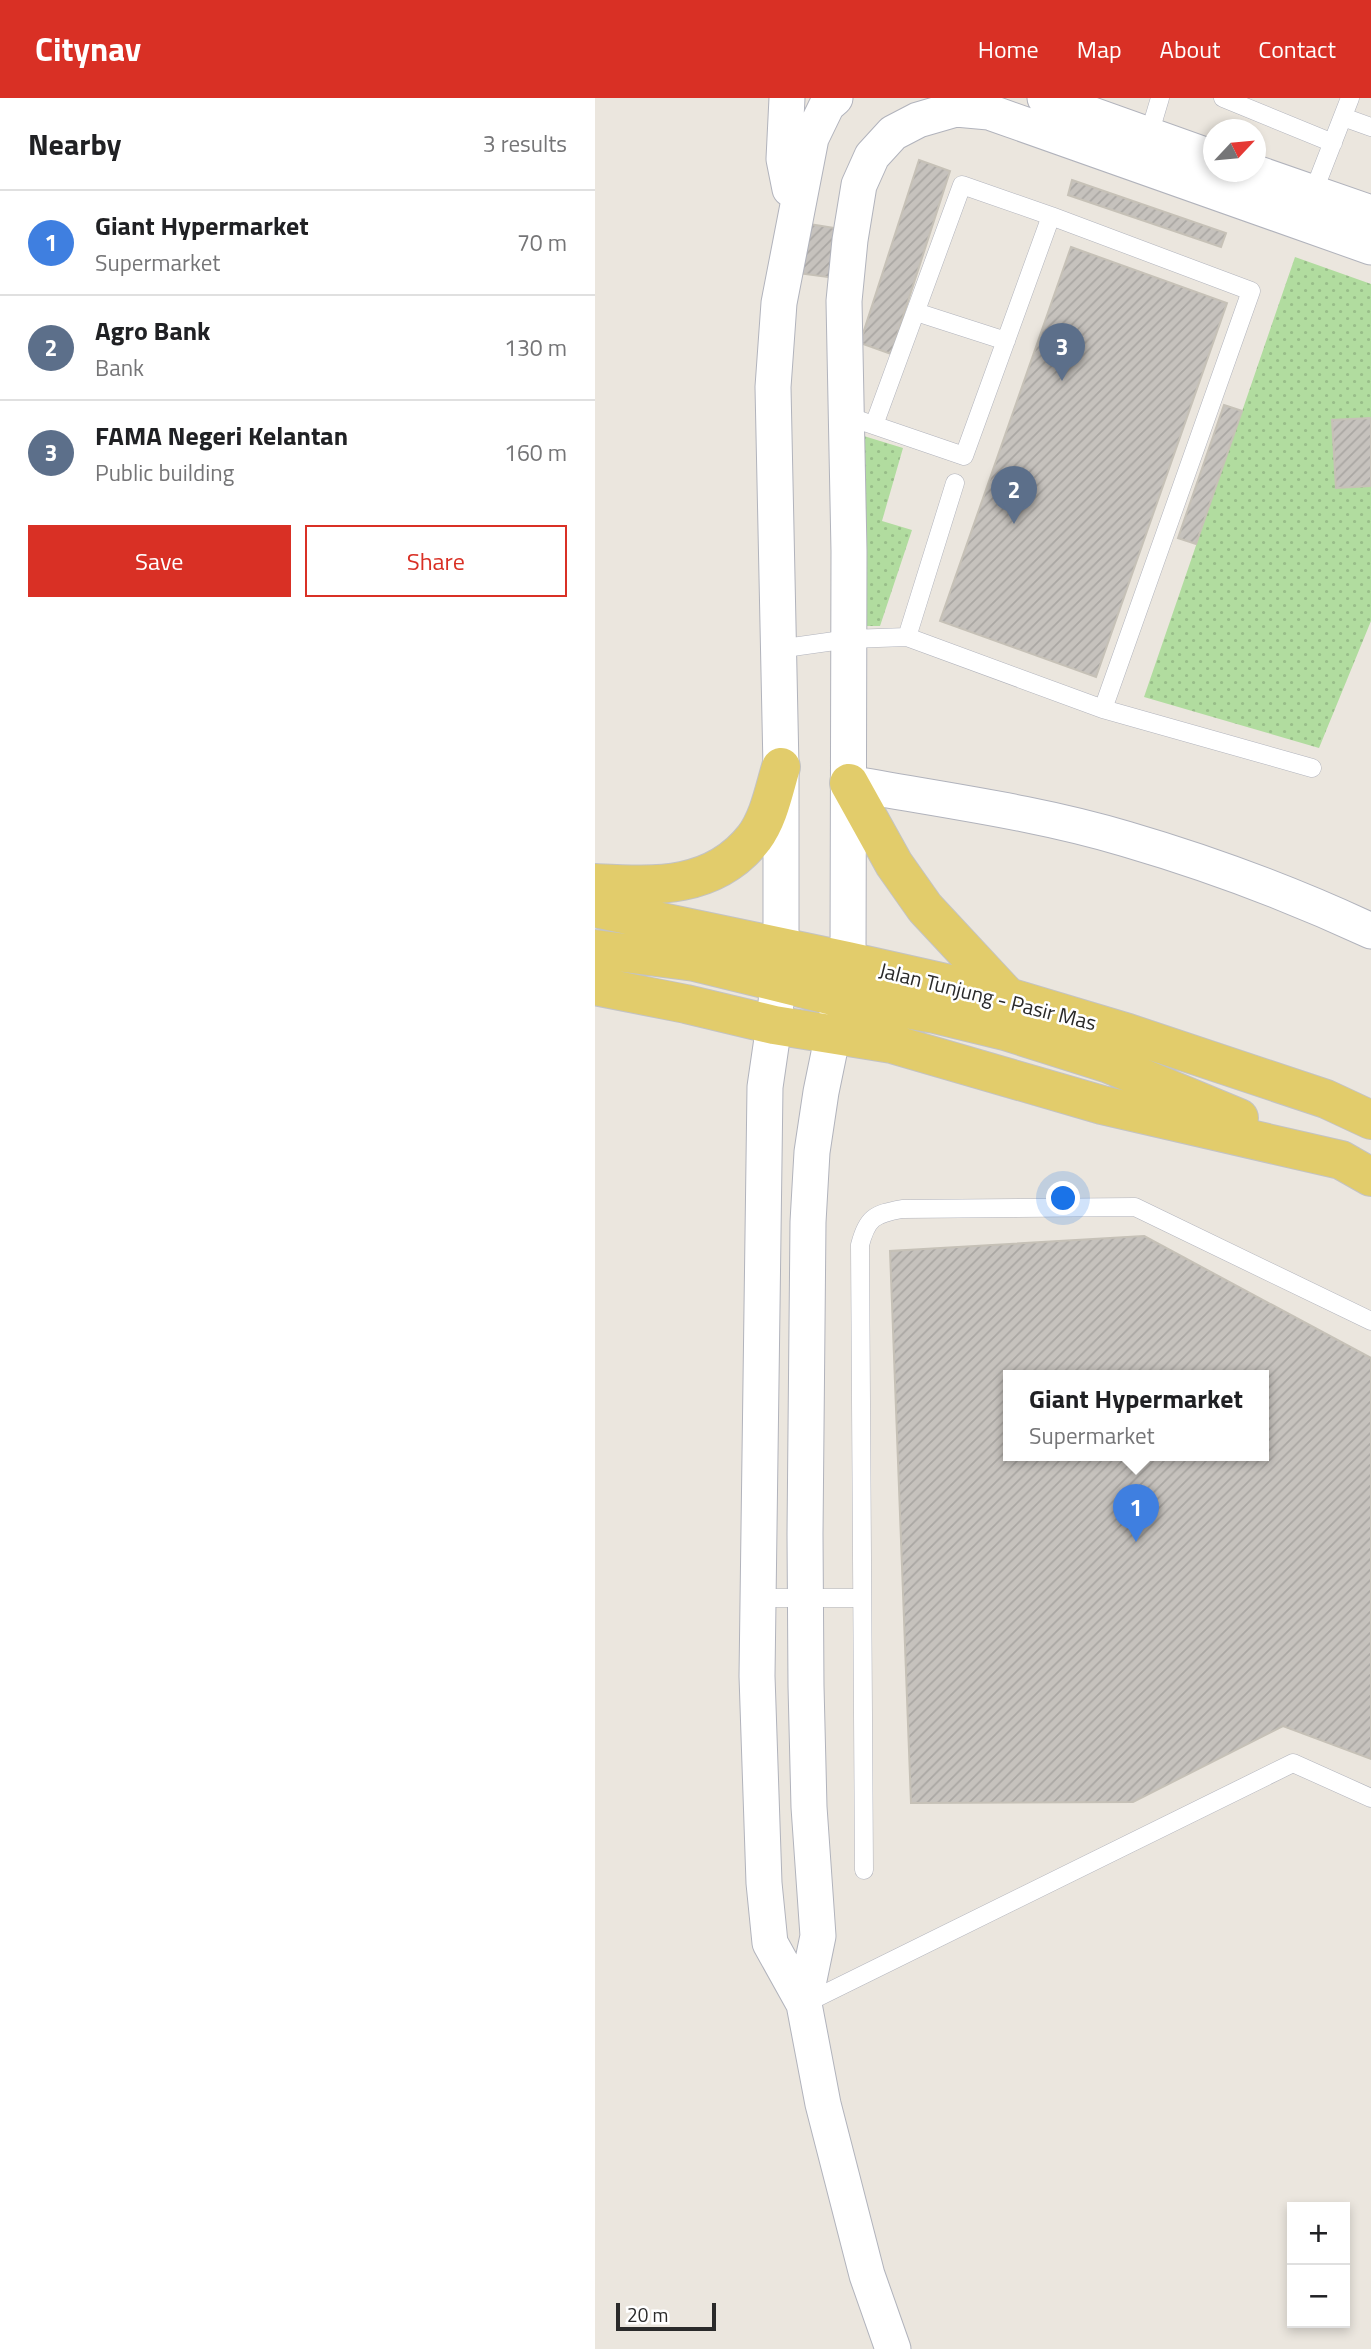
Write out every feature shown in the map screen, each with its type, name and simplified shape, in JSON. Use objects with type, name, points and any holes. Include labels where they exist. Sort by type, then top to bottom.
[{"type":"main road","points":[[595,883],[670,883],[710,874],[734,858],[755,837],[768,810],[781,767]]},
{"type":"main road","points":[[849,783],[894,864],[925,908],[1008,997]]},
{"type":"main road","name":"Jalan Tunjung - Pasir Mas","points":[[595,908],[780,965],[848,961],[1008,997],[1128,1033],[1326,1099],[1371,1119]]},
{"type":"main road","points":[[595,949],[695,961],[780,965],[841,998],[935,1014],[993,1028],[1109,1064],[1356,1169]]},
{"type":"main road","points":[[595,986],[774,1025],[892,1044],[1102,1105],[1356,1169]]},
{"type":"street","points":[[787,98],[784,159],[795,216]]},
{"type":"street","points":[[835,98],[827,105],[811,138],[779,303],[773,387],[781,767],[780,965],[765,1087],[757,1676],[764,1883],[771,1943],[804,2004],[823,2104],[867,2274],[893,2349]]},
{"type":"street","points":[[1045,98],[1203,154]]},
{"type":"street","points":[[804,2004],[818,1936],[809,1807],[805,1598],[808,1222],[812,1152],[821,1092],[848,961],[849,639],[861,421],[844,301],[859,185],[872,156],[893,133],[918,120],[956,109],[989,112],[1371,247]]},
{"type":"street","points":[[1266,177],[1371,213]]},
{"type":"street","points":[[849,783],[1033,817],[1125,838],[1225,872],[1338,915],[1371,931]]},
{"type":"lane","points":[[1149,135],[1160,98]]},
{"type":"lane","points":[[1223,98],[1333,143]]},
{"type":"lane","points":[[1313,193],[1350,98]]},
{"type":"lane","points":[[1343,117],[1371,127]]},
{"type":"lane","points":[[1051,216],[964,456],[861,421],[916,312],[961,185],[1051,216],[1251,291],[1103,709]]},
{"type":"lane","points":[[916,312],[1006,341]]},
{"type":"lane","points":[[907,637],[955,484]]},
{"type":"lane","points":[[778,649],[849,639],[907,637],[1103,709],[1311,768]]},
{"type":"lane","points":[[864,1870],[860,1245],[865,1226],[880,1213],[902,1209],[1135,1207],[1371,1321]]},
{"type":"lane","points":[[757,1598],[862,1598]]},
{"type":"lane","points":[[804,2004],[1293,1763],[1371,1798]]},
{"type":"green space","points":[[1295,257],[1371,284],[1371,621],[1319,748],[1144,697]]},
{"type":"green space","points":[[854,433],[903,448],[882,521],[912,530],[880,626],[854,626]]},
{"type":"building","points":[[919,160],[950,171],[891,354],[860,343]]},
{"type":"building","points":[[1072,180],[1226,233],[1221,247],[1068,195]]},
{"type":"building","points":[[803,223],[841,229],[835,278],[797,273]]},
{"type":"building","points":[[1071,247],[1227,303],[1096,677],[940,621]]},
{"type":"building","points":[[1224,405],[1242,411],[1196,544],[1178,538]]},
{"type":"building","points":[[1371,418],[1371,486],[1336,488],[1332,420]]},
{"type":"building","points":[[1144,1236],[1371,1358],[1371,1759],[1283,1726],[1133,1802],[911,1803],[890,1251]]},
{"type":"place","name":"FAMA Negeri Kelantan","points":[[1062,381]]},
{"type":"place","name":"Agro Bank","points":[[1014,524]]},
{"type":"place","name":"Giant Hypermarket","points":[[1136,1542]]}]
